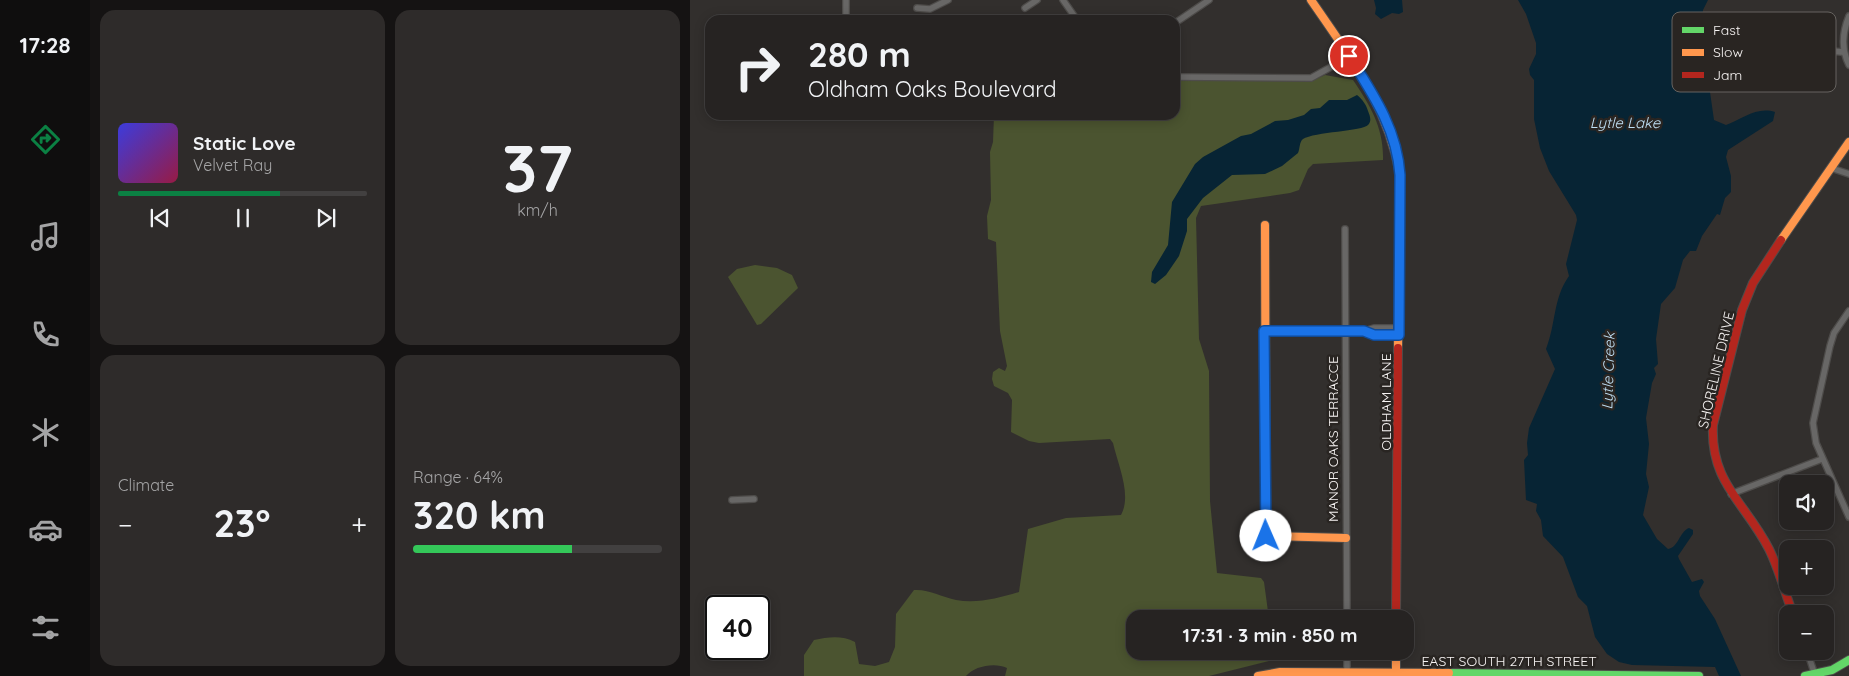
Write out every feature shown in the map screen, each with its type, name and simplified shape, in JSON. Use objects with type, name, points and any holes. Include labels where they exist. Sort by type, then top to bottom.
[{"type":"main road","name":"OLDHAM LANE","points":[[1311,0],[1377,100],[1392,132],[1398,152],[1400,175],[1396,610]]},
{"type":"main road","name":"SHORELINE DRIVE","points":[[1790,605],[1769,549],[1731,494],[1719,473],[1712,444],[1713,425],[1742,310],[1753,283],[1767,259],[1849,142]]},
{"type":"main road","points":[[1265,225],[1266,536],[1346,538]]},
{"type":"main road","points":[[1396,660],[1396,675]]},
{"type":"main road","points":[[1805,676],[1832,670],[1849,660]]},
{"type":"main road","name":"EAST SOUTH 27TH STREET","points":[[1258,676],[1280,672],[1347,672],[1396,675],[1699,676]]},
{"type":"street","points":[[846,0],[846,15]]},
{"type":"street","points":[[917,8],[930,9],[948,0]]},
{"type":"street","points":[[1025,8],[1037,0]]},
{"type":"street","points":[[1063,0],[1074,15]]},
{"type":"street","points":[[1180,20],[1209,0]]},
{"type":"street","points":[[1849,16],[1844,27],[1844,52],[1849,65]]},
{"type":"street","points":[[1836,51],[1844,52]]},
{"type":"street","points":[[1180,77],[1312,78],[1349,56]]},
{"type":"street","points":[[1832,168],[1849,174]]},
{"type":"street","name":"MANOR OAKS TERRACCE","points":[[1345,229],[1347,610]]},
{"type":"street","points":[[1849,311],[1834,333],[1814,413],[1815,438],[1822,459],[1849,517]]},
{"type":"street","points":[[1264,331],[1364,331],[1374,328],[1399,332]]},
{"type":"street","points":[[1731,494],[1822,459]]},
{"type":"street","points":[[732,500],[754,500]]},
{"type":"street","points":[[1347,660],[1347,672]]},
{"type":"street","points":[[1810,660],[1815,675]]},
{"type":"green space","points":[[1325,75],[1353,80],[1375,117],[1383,148],[1383,160],[1313,164],[1308,169],[1299,190],[1290,193],[1201,206],[1196,218],[1199,339],[1209,371],[1210,501],[1217,573],[1261,578],[1264,582],[1268,610],[1126,610],[1126,660],[1273,660],[1209,676],[1005,676],[1007,668],[991,665],[979,667],[966,676],[804,676],[804,655],[814,640],[824,638],[835,637],[855,642],[859,664],[875,666],[889,662],[895,647],[896,614],[914,590],[964,601],[980,601],[1019,592],[1028,529],[1066,518],[1121,515],[1124,507],[1125,489],[1113,443],[1110,439],[1039,443],[1029,441],[1011,432],[1012,400],[1008,393],[994,386],[993,372],[999,368],[1005,371],[1007,366],[1000,331],[996,242],[988,239],[987,216],[991,200],[990,152],[993,142],[994,120],[1180,120],[1180,80],[1312,81]]},
{"type":"green space","points":[[755,265],[777,268],[792,275],[798,288],[761,324],[757,325],[728,277],[737,269]]},
{"type":"water","points":[[1374,0],[1402,0],[1403,12],[1399,14],[1392,13],[1381,19],[1375,14]]},
{"type":"water","name":"Lytle Lake","points":[[1518,0],[1708,0],[1703,12],[1672,12],[1672,92],[1710,92],[1714,120],[1726,125],[1756,112],[1775,112],[1773,121],[1728,150],[1726,157],[1731,176],[1731,192],[1725,198],[1720,215],[1717,214],[1702,236],[1696,251],[1690,251],[1683,260],[1675,288],[1661,304],[1656,339],[1658,364],[1654,368],[1656,374],[1652,383],[1646,418],[1649,444],[1646,474],[1649,487],[1643,515],[1657,539],[1668,549],[1675,545],[1686,530],[1689,528],[1693,530],[1693,534],[1678,556],[1692,582],[1702,579],[1704,582],[1699,591],[1700,596],[1715,619],[1741,676],[1719,676],[1715,667],[1632,665],[1619,662],[1607,654],[1595,637],[1587,606],[1578,597],[1563,557],[1543,536],[1541,520],[1536,511],[1537,504],[1526,500],[1524,460],[1528,455],[1529,428],[1555,369],[1546,349],[1557,302],[1569,276],[1566,264],[1577,220],[1576,215],[1549,171],[1540,148],[1534,119],[1534,80],[1530,75],[1529,69],[1536,54],[1536,43],[1526,14]]},
{"type":"water","points":[[1357,95],[1367,108],[1370,118],[1368,125],[1357,129],[1303,139],[1298,153],[1282,166],[1265,174],[1232,175],[1203,198],[1187,219],[1187,231],[1179,256],[1166,275],[1155,284],[1151,282],[1152,272],[1168,245],[1172,202],[1195,164],[1203,157],[1241,136],[1251,134],[1275,121],[1288,120],[1304,115],[1311,109],[1320,108],[1329,100],[1347,100]]},
{"type":"traffic: fast","points":[[1805,676],[1832,670],[1849,660]]},
{"type":"traffic: fast","points":[[1449,673],[1699,676]]},
{"type":"traffic: slow","points":[[1311,0],[1366,83],[1387,126],[1394,150],[1400,175],[1398,348]]},
{"type":"traffic: slow","points":[[1781,240],[1849,142]]},
{"type":"traffic: slow","points":[[1265,225],[1266,536],[1346,538]]},
{"type":"traffic: slow","points":[[1396,660],[1396,676]]},
{"type":"traffic: slow","points":[[1258,676],[1280,672],[1449,673]]},
{"type":"traffic: jam","points":[[1781,240],[1753,283],[1742,310],[1713,425],[1717,462],[1723,477],[1769,549],[1790,605]]},
{"type":"traffic: jam","points":[[1396,610],[1398,348]]},
{"type":"route","points":[[1266,536],[1264,331],[1364,331],[1374,335],[1399,335],[1400,175],[1398,152],[1392,132],[1377,100],[1349,56]]},
{"type":"water label","name":"Lytle Creek","points":[[1608,371]]}]
